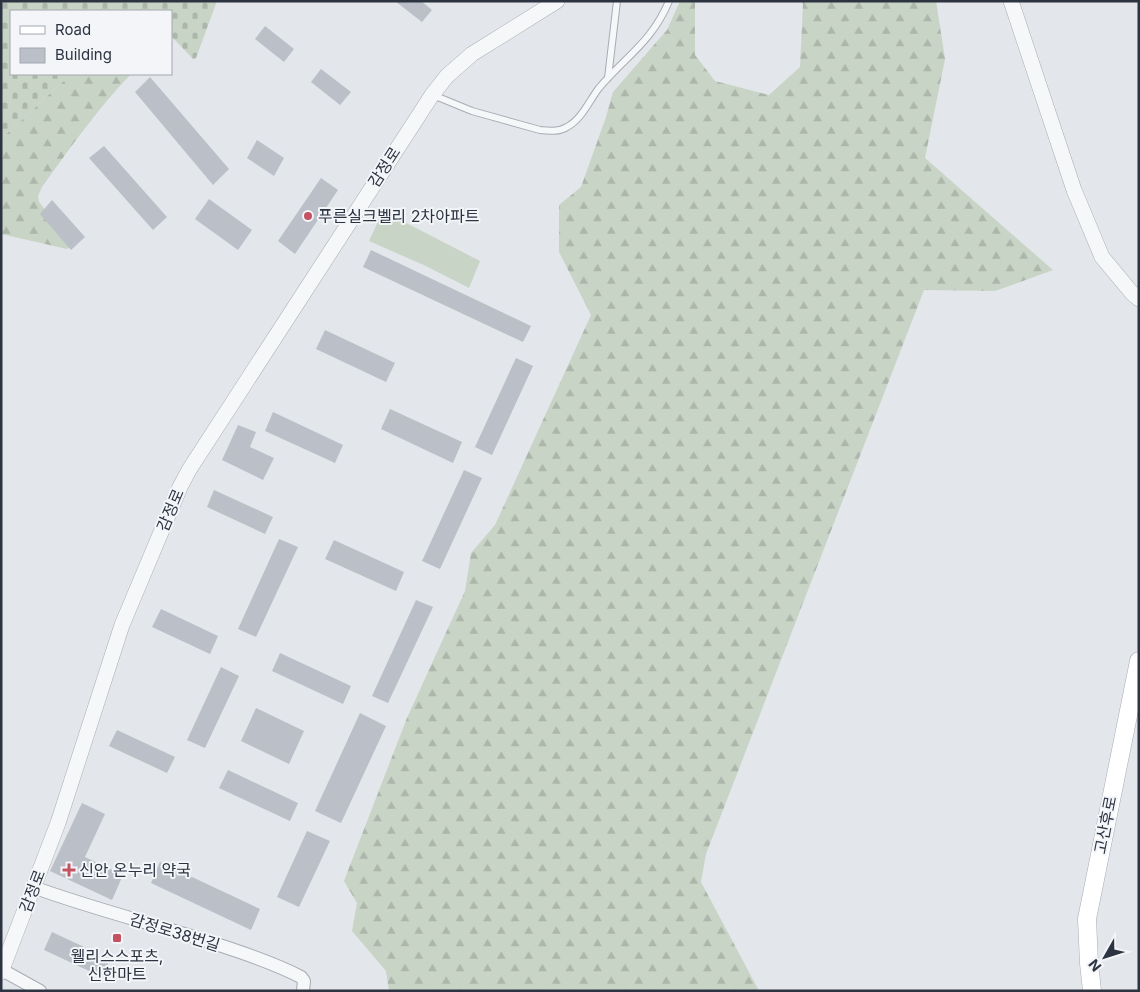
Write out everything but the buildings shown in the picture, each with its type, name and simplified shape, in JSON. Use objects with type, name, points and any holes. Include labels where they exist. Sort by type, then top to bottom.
[{"type":"main road","name":"고산후로","points":[[1092,991],[1087,919],[1139,661]]},
{"type":"street","name":"감정로","points":[[2,971],[8,947],[58,823],[122,625],[180,487],[199,454],[432,95],[447,76],[472,54],[557,1]]},
{"type":"street","points":[[1011,1],[1074,190],[1102,257],[1139,299]]},
{"type":"street","name":"감정로38번길","points":[[33,887],[95,908],[157,925],[244,953],[301,977],[304,982],[303,991]]},
{"type":"street","points":[[2,971],[40,991]]},
{"type":"lane","points":[[608,78],[617,1]]},
{"type":"lane","points":[[432,95],[472,111],[540,130],[550,131],[567,127],[576,120],[608,78],[651,34],[669,1]]},
{"type":"green space","points":[[1,1],[217,1],[196,58],[193,59],[172,37],[172,10],[10,10],[10,75],[71,75],[1,138]]},
{"type":"green space","points":[[680,1],[695,1],[695,55],[715,81],[769,95],[800,67],[803,4],[800,1],[936,1],[945,59],[925,158],[1053,270],[995,291],[924,290],[706,854],[701,882],[759,991],[389,991],[386,971],[352,931],[357,903],[344,881],[407,718],[465,591],[471,553],[495,525],[591,315],[559,252],[559,205],[581,187],[613,92],[667,30]]},
{"type":"green space","points":[[71,75],[130,75],[85,129],[42,187],[38,196],[39,202],[71,242],[72,245],[67,249],[1,234],[1,138]]},
{"type":"green space","points":[[383,211],[480,261],[469,288],[426,266],[369,241]]},
{"type":"place","name":"푸른실크벨리 2차아파트","points":[[308,216]]},
{"type":"place","name":"신안 온누리 약국","points":[[69,870]]},
{"type":"place","name":"웰리스스포츠, 신한마트","points":[[117,938]]}]
